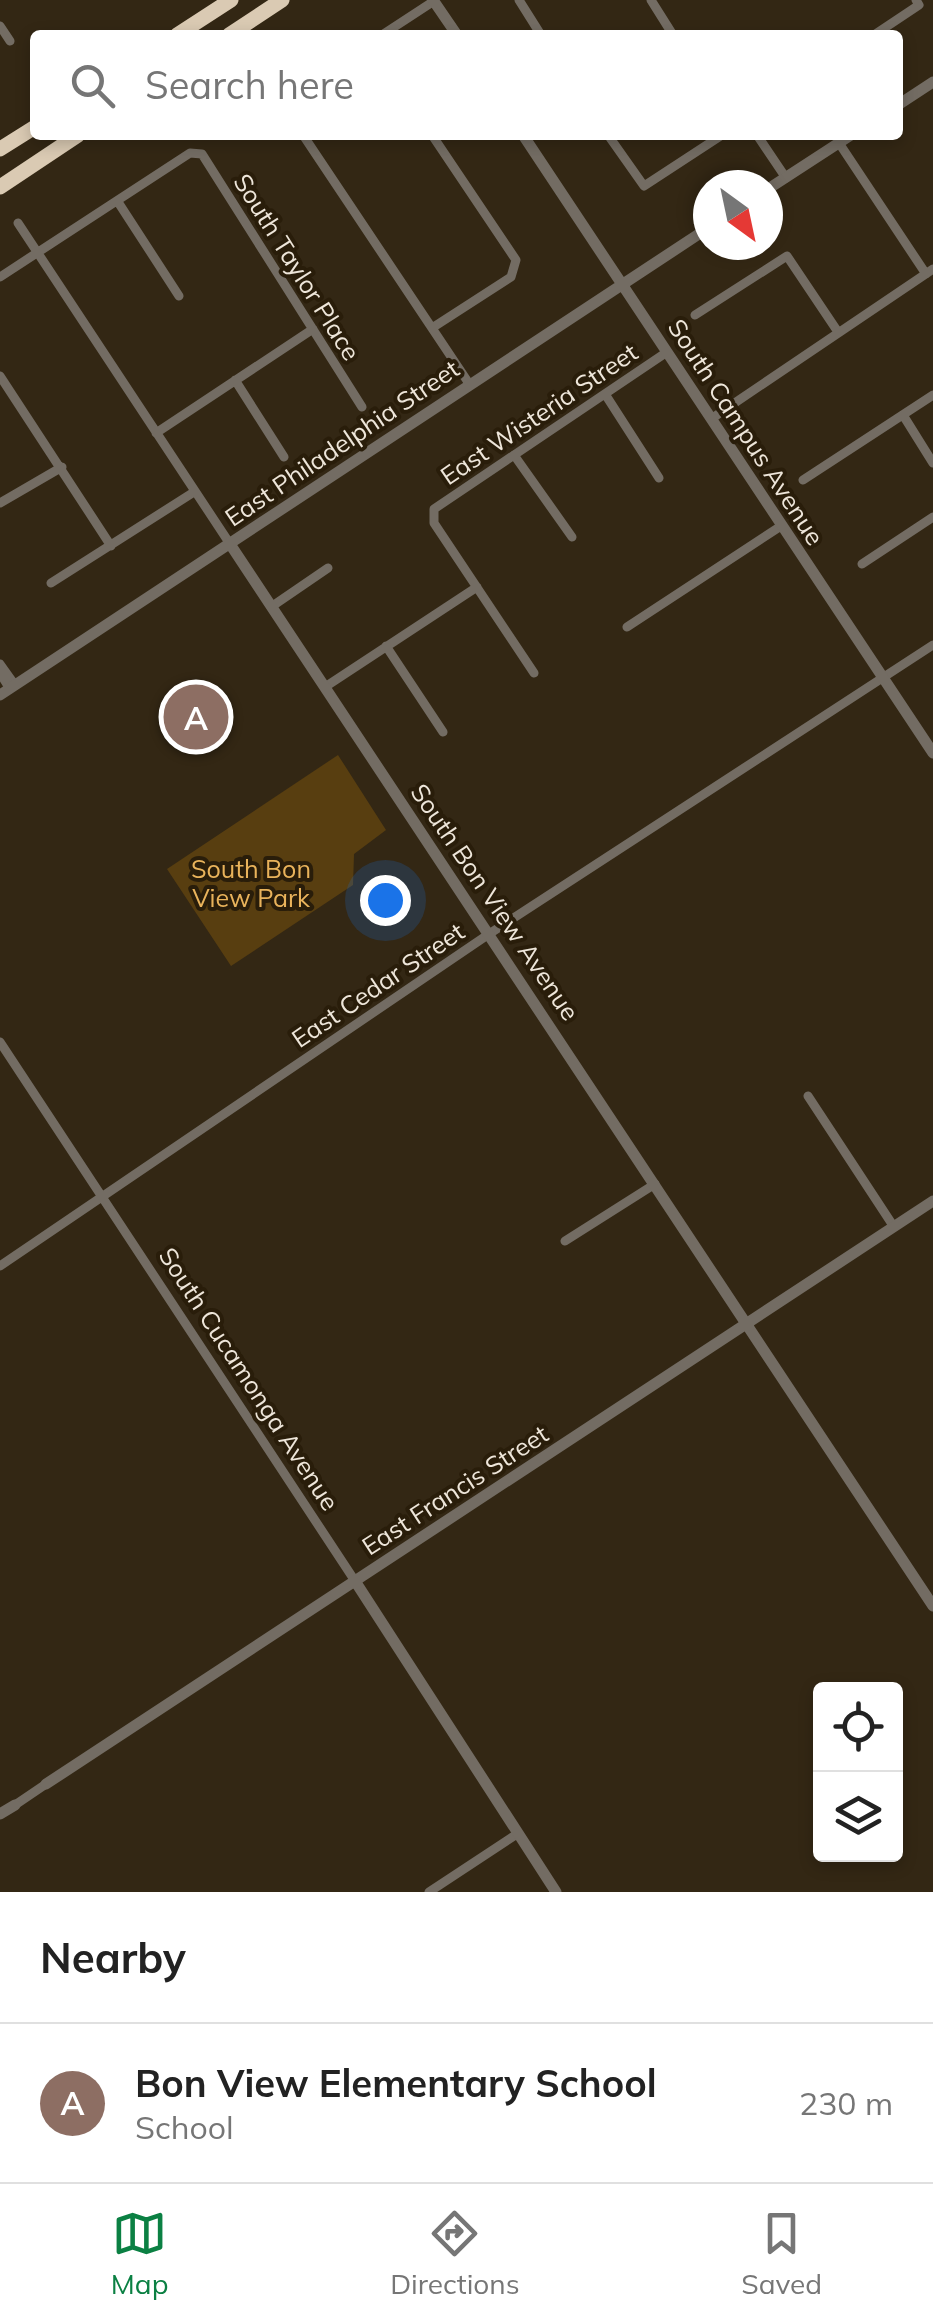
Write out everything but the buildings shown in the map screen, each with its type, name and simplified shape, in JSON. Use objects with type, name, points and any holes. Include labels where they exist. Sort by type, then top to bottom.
[{"type":"highway","points":[[184,30],[230,0]]},
{"type":"highway","points":[[237,30],[282,0]]},
{"type":"highway","points":[[0,150],[30,130]]},
{"type":"highway","points":[[0,187],[70,140]]},
{"type":"street","points":[[389,30],[434,0],[453,30]]},
{"type":"street","points":[[519,0],[538,30]]},
{"type":"street","points":[[650,0],[670,30]]},
{"type":"street","points":[[881,30],[918,2]]},
{"type":"street","points":[[0,26],[10,41]]},
{"type":"street","points":[[903,102],[933,82]]},
{"type":"street","points":[[306,140],[470,384]]},
{"type":"street","points":[[432,328],[511,277],[516,268],[516,260],[435,140]]},
{"type":"street","name":"South Campus Avenue","points":[[528,140],[933,754]]},
{"type":"street","points":[[612,140],[644,186],[714,140]]},
{"type":"street","points":[[760,140],[786,178]]},
{"type":"street","points":[[783,180],[844,140]]},
{"type":"street","points":[[711,419],[929,271],[840,143]]},
{"type":"street","name":"South Taylor Place","points":[[118,202],[196,152],[202,154],[362,406]]},
{"type":"street","points":[[0,277],[118,202],[179,296]]},
{"type":"street","name":"South Bon View Avenue","points":[[18,223],[933,1606]]},
{"type":"street","name":"East Philadelphia Street","points":[[8,690],[693,238]]},
{"type":"street","points":[[695,315],[787,256],[838,332]]},
{"type":"street","points":[[156,433],[313,329]]},
{"type":"street","name":"East Wisteria Street","points":[[477,587],[434,523],[434,509],[667,352]]},
{"type":"street","points":[[0,376],[3,388],[62,467],[111,546]]},
{"type":"street","points":[[235,380],[284,457]]},
{"type":"street","points":[[605,394],[659,478]]},
{"type":"street","points":[[803,480],[933,395]]},
{"type":"street","points":[[903,416],[933,463]]},
{"type":"street","points":[[514,454],[572,536]]},
{"type":"street","points":[[0,504],[62,467]]},
{"type":"street","points":[[51,583],[194,492]]},
{"type":"street","points":[[862,564],[933,517]]},
{"type":"street","points":[[627,627],[781,526]]},
{"type":"street","points":[[272,607],[328,568]]},
{"type":"street","points":[[325,687],[477,587],[534,674]]},
{"type":"street","name":"East Cedar Street","points":[[0,1266],[489,934],[933,645]]},
{"type":"street","points":[[386,646],[443,732]]},
{"type":"street","points":[[0,664],[8,690]]},
{"type":"street","points":[[0,673],[8,690]]},
{"type":"street","name":"South Cucamonga Avenue","points":[[0,1042],[556,1892]]},
{"type":"street","points":[[808,1096],[894,1227]]},
{"type":"street","points":[[565,1241],[655,1184]]},
{"type":"street","name":"East Francis Street","points":[[0,1814],[933,1201]]},
{"type":"street","points":[[429,1892],[516,1834]]},
{"type":"green space","name":"South Bon View Park","points":[[338,755],[386,830],[354,854],[353,885],[231,966],[167,869]]},
{"type":"place","name":"Bon View Elementary School","points":[[196,717]]}]
